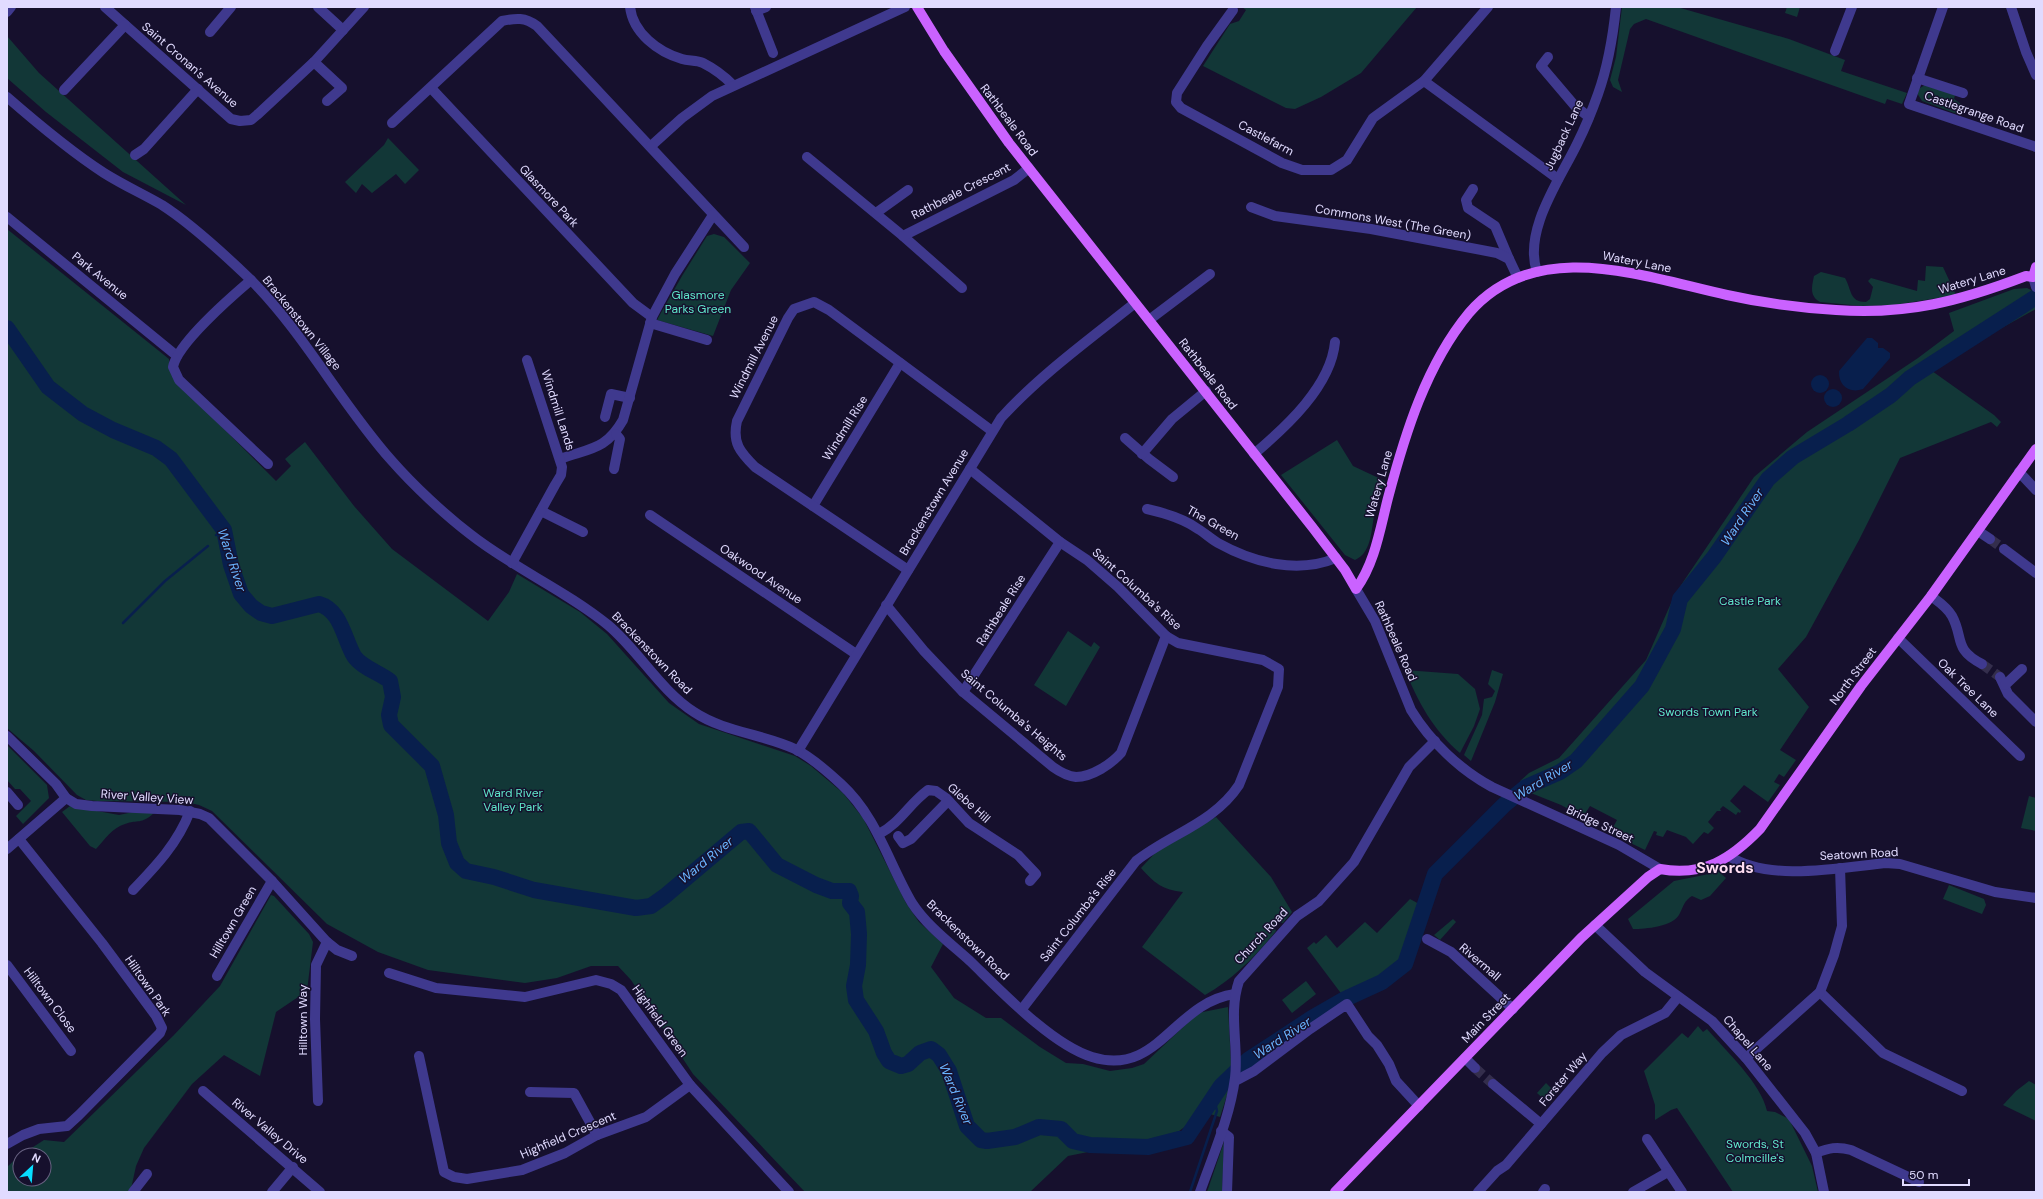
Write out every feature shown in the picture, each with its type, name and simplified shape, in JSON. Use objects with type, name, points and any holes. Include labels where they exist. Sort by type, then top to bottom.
[{"type":"main road","name":"Rathbeale Road","points":[[917,7],[928,28],[976,98],[1029,168],[1336,558],[1356,589]]},
{"type":"main road","name":"Watery Lane","points":[[1356,589],[1370,565],[1402,451],[1428,380],[1448,342],[1470,312],[1492,292],[1518,278],[1537,272],[1572,266],[1610,269],[1751,300],[1808,308],[1866,312],[1909,309],[1948,302],[2026,276],[2035,279]]},
{"type":"main road","name":"North Street","points":[[1660,869],[1677,872],[1692,871],[1707,867],[1729,856],[1746,844],[1760,829],[1861,686],[1931,596],[2036,449]]},
{"type":"main road","name":"Main Street","points":[[1342,1190],[1419,1106],[1595,925],[1648,877],[1660,869]]},
{"type":"street","points":[[7,12],[11,7]]},
{"type":"street","name":"Saint Cronan's Avenue","points":[[105,7],[231,119],[240,121],[251,120],[314,62],[364,7]]},
{"type":"street","points":[[210,32],[231,7]]},
{"type":"street","points":[[318,7],[343,30]]},
{"type":"street","points":[[630,7],[630,13],[642,34],[662,51],[682,59],[702,62],[722,75],[733,86]]},
{"type":"street","points":[[651,146],[682,118],[706,101],[733,86],[905,7]]},
{"type":"street","name":"Castlefarm","points":[[1233,10],[1203,52],[1177,93],[1176,102],[1181,108],[1282,163],[1302,170],[1331,170],[1347,160],[1374,118],[1424,81],[1488,7]]},
{"type":"street","name":"Jugback Lane","points":[[1537,272],[1533,251],[1535,237],[1558,179],[1589,117],[1598,93],[1608,58],[1616,7]]},
{"type":"street","points":[[1835,51],[1852,7]]},
{"type":"street","name":"Castlegrange Road","points":[[1943,7],[1909,104],[2036,147]]},
{"type":"street","points":[[2011,7],[2026,52],[2036,75]]},
{"type":"street","points":[[759,8],[773,53]]},
{"type":"street","points":[[392,123],[502,21],[526,19],[537,26],[744,247]]},
{"type":"street","points":[[64,90],[125,25]]},
{"type":"street","points":[[1548,57],[1541,66],[1575,106],[1589,117]]},
{"type":"street","points":[[314,62],[342,88],[327,101]]},
{"type":"street","points":[[1917,78],[1963,93]]},
{"type":"street","points":[[1424,81],[1558,179]]},
{"type":"street","name":"Glasmore Park","points":[[431,88],[633,303],[651,320],[707,340]]},
{"type":"street","points":[[135,155],[144,148],[198,89]]},
{"type":"street","name":"Brackenstown Village","points":[[7,97],[72,151],[107,176],[164,207],[177,216],[251,280],[298,336],[392,460],[466,531],[492,551],[560,591]]},
{"type":"street","points":[[807,157],[876,213],[962,288]]},
{"type":"street","name":"Rathbeale Crescent","points":[[903,236],[1014,180],[1029,168]]},
{"type":"street","points":[[1473,189],[1466,200],[1468,208],[1495,226],[1518,278]]},
{"type":"street","points":[[876,213],[908,190]]},
{"type":"street","name":"Commons West (The Green)","points":[[1251,207],[1276,216],[1372,229],[1497,253],[1509,259]]},
{"type":"street","points":[[560,458],[602,445],[616,434],[623,420],[630,398],[651,320],[675,274],[713,215]]},
{"type":"street","name":"Park Avenue","points":[[7,217],[177,356]]},
{"type":"street","points":[[1149,320],[1210,274]]},
{"type":"street","points":[[251,280],[213,315],[177,356],[172,368],[179,380],[268,464]]},
{"type":"street","name":"Windmill Avenue","points":[[908,570],[755,467],[743,454],[736,443],[734,432],[736,421],[788,318],[794,309],[814,302],[829,310],[992,431]]},
{"type":"street","name":"Brackenstown Avenue","points":[[798,751],[992,431],[1013,404],[1135,303]]},
{"type":"street","points":[[1254,454],[1284,428],[1321,381],[1334,353],[1335,342]]},
{"type":"street","name":"Windmill Lands","points":[[512,563],[561,474],[560,458],[527,360]]},
{"type":"street","name":"Windmill Rise","points":[[813,506],[900,363]]},
{"type":"street","points":[[1142,454],[1172,419],[1206,391]]},
{"type":"street","points":[[605,417],[611,394],[630,398]]},
{"type":"street","points":[[614,469],[620,439],[616,434]]},
{"type":"street","points":[[1125,438],[1142,454],[1173,477]]},
{"type":"street","name":"Saint Columba's Rise","points":[[970,469],[1060,542],[1088,560],[1118,587],[1166,636],[1178,643],[1263,660],[1279,669],[1278,687],[1239,786],[1231,798],[1214,814],[1150,850],[1136,862],[1022,1009]]},
{"type":"street","points":[[2020,472],[2036,490]]},
{"type":"street","name":"The Green","points":[[1147,509],[1166,513],[1182,520],[1198,528],[1218,543],[1245,555],[1266,562],[1292,567],[1323,564],[1336,558]]},
{"type":"street","points":[[541,511],[583,532]]},
{"type":"street","name":"Oakwood Avenue","points":[[650,515],[856,654]]},
{"type":"street","points":[[1978,531],[1990,539]]},
{"type":"street","name":"Rathbeale Rise","points":[[963,692],[1060,542]]},
{"type":"street","points":[[2004,549],[2036,573]]},
{"type":"street","name":"Rathbeale Road","points":[[1356,589],[1375,621],[1411,710],[1419,722],[1435,741],[1462,767],[1479,780],[1505,793]]},
{"type":"street","name":"Brackenstown Road","points":[[560,591],[589,610],[613,629],[635,651],[675,698],[692,711],[721,725],[798,751],[830,774],[864,809],[879,834],[903,886],[919,913],[1022,1009],[1066,1045],[1077,1052],[1100,1060],[1114,1061],[1129,1060],[1142,1056],[1198,1008],[1220,996],[1235,994]]},
{"type":"street","points":[[1931,596],[1946,608],[1952,617],[1962,648],[1974,660],[1982,664]]},
{"type":"street","name":"Saint Columba's Heights","points":[[886,605],[924,651],[963,692],[1053,767],[1064,774],[1077,777],[1090,774],[1114,761],[1121,753],[1166,636]]},
{"type":"street","name":"Oak Tree Lane","points":[[1898,638],[2020,756]]},
{"type":"street","points":[[2022,669],[2002,681],[2008,694],[2036,722]]},
{"type":"street","points":[[7,736],[56,784],[66,798],[7,849]]},
{"type":"street","name":"Church Road","points":[[1200,1192],[1232,1097],[1235,1078],[1235,994],[1238,981],[1297,916],[1319,901],[1354,862],[1409,767],[1435,741]]},
{"type":"street","name":"Glebe Hill","points":[[879,834],[892,826],[918,798],[928,790],[936,791],[974,827],[1018,855],[1036,874],[1030,881]]},
{"type":"street","points":[[7,792],[18,805]]},
{"type":"street","name":"Bridge Street","points":[[1505,793],[1618,845],[1660,869]]},
{"type":"street","name":"River Valley View","points":[[66,798],[76,804],[190,811],[208,818],[272,881],[327,942],[337,950],[352,956]]},
{"type":"street","points":[[898,836],[903,843],[911,839],[948,801]]},
{"type":"street","points":[[133,890],[167,854],[186,822],[190,811]]},
{"type":"street","name":"Hilltown Park","points":[[7,1144],[39,1129],[67,1126],[79,1116],[160,1033],[162,1028],[156,1016],[102,943],[19,839]]},
{"type":"street","name":"Seatown Road","points":[[1729,856],[1740,864],[1767,870],[1791,871],[1885,863],[1900,864],[1982,888],[2036,898]]},
{"type":"street","points":[[1746,1058],[1820,992],[1834,955],[1842,926],[1835,868]]},
{"type":"street","name":"Hilltown Green","points":[[217,976],[272,881]]},
{"type":"street","name":"Chapel Lane","points":[[1595,925],[1645,972],[1712,1021],[1746,1058],[1795,1118],[1816,1153],[1824,1192]]},
{"type":"street","name":"Rivermall","points":[[1427,939],[1451,952],[1513,1009]]},
{"type":"street","name":"Hilltown Way","points":[[318,1100],[315,1019],[316,964],[327,942]]},
{"type":"street","name":"Hilltown Close","points":[[7,965],[71,1051]]},
{"type":"street","name":"Highfield Green","points":[[389,973],[436,988],[525,997],[596,980],[611,984],[621,990],[690,1085],[790,1192]]},
{"type":"street","points":[[1820,992],[1883,1053],[1962,1091]]},
{"type":"street","name":"Forster Way","points":[[1478,1192],[1497,1171],[1506,1164],[1596,1060],[1620,1035],[1665,1013],[1678,997]]},
{"type":"street","points":[[1235,1078],[1254,1071],[1310,1029],[1348,1004],[1368,1036],[1377,1045],[1389,1064],[1396,1081],[1419,1106]]},
{"type":"street","name":"Highfield Crescent","points":[[419,1056],[444,1172],[454,1177],[467,1179],[522,1170],[564,1153],[597,1134],[646,1117],[690,1085]]},
{"type":"street","points":[[1465,1058],[1475,1068]]},
{"type":"street","points":[[1493,1084],[1541,1124]]},
{"type":"street","name":"River Valley Drive","points":[[203,1091],[293,1167],[320,1192]]},
{"type":"street","points":[[530,1092],[574,1093],[597,1134]]},
{"type":"street","points":[[1221,1131],[1230,1137],[1227,1192]]},
{"type":"street","points":[[1647,1139],[1682,1192]]},
{"type":"street","points":[[1816,1153],[1830,1148],[1840,1147],[1851,1150],[1920,1182]]},
{"type":"street","points":[[272,1192],[293,1167]]},
{"type":"street","points":[[1633,1192],[1668,1172]]},
{"type":"street","points":[[133,1192],[147,1174]]},
{"type":"green space","points":[[1242,7],[1417,7],[1361,73],[1321,97],[1295,109],[1286,108],[1203,66],[1230,24],[1239,21],[1246,10]]},
{"type":"green space","points":[[1622,7],[1677,7],[1789,39],[1845,60],[1841,71],[1907,93],[1902,104],[1887,99],[1885,104],[1646,19],[1634,24],[1630,29],[1618,80],[1622,92],[1613,87],[1610,80],[1616,57]]},
{"type":"green space","points":[[1787,7],[1800,7],[1797,17],[1785,13]]},
{"type":"green space","points":[[7,36],[39,73],[186,205],[123,172],[46,112],[7,78]]},
{"type":"green space","points":[[1925,85],[1955,95],[1954,99],[1961,104],[1957,114],[1922,101],[1917,93],[1920,88]]},
{"type":"green space","points":[[388,138],[419,170],[405,184],[396,174],[372,193],[362,184],[356,193],[345,182],[384,145]]},
{"type":"green space","name":"Ward River Valley Park","points":[[7,229],[169,359],[171,374],[180,385],[276,481],[291,466],[285,459],[305,442],[354,506],[392,549],[488,621],[509,592],[517,574],[580,612],[607,634],[669,703],[699,724],[795,756],[811,766],[843,793],[863,818],[906,903],[919,922],[943,944],[931,967],[954,998],[986,1018],[1001,1018],[1040,1047],[1066,1063],[1083,1064],[1110,1071],[1132,1068],[1144,1064],[1198,1013],[1228,1007],[1231,1062],[1230,1086],[1220,1117],[1197,1110],[1187,1125],[1171,1135],[1143,1140],[1115,1140],[1102,1152],[1093,1151],[1068,1156],[1030,1192],[805,1192],[693,1074],[631,980],[618,966],[591,966],[557,978],[525,983],[428,970],[378,952],[327,924],[212,811],[199,805],[186,802],[97,801],[86,800],[77,795],[34,751],[7,728]]},
{"type":"green space","name":"Glasmore Parks Green","points":[[714,234],[724,237],[750,263],[731,290],[713,336],[657,320],[707,236]]},
{"type":"green space","points":[[1926,266],[1943,267],[1956,295],[1894,305],[1862,306],[1820,302],[1814,297],[1812,290],[1814,276],[1821,272],[1845,278],[1854,298],[1866,302],[1870,299],[1873,287],[1868,281],[1871,278],[1917,291],[1918,280],[1925,281]]},
{"type":"green space","name":"Swords Town Park","points":[[2027,288],[2031,290],[2036,303],[2036,309],[1962,350],[1932,371],[1994,415],[2001,422],[1997,427],[1991,422],[1900,458],[1859,540],[1806,637],[1778,669],[1809,707],[1780,750],[1796,760],[1784,777],[1779,774],[1774,782],[1780,785],[1768,802],[1744,785],[1730,801],[1741,811],[1740,813],[1738,812],[1736,815],[1723,806],[1720,809],[1721,811],[1717,811],[1708,822],[1714,828],[1708,834],[1704,832],[1693,844],[1686,837],[1667,830],[1663,837],[1656,835],[1657,832],[1654,831],[1645,850],[1610,833],[1617,820],[1590,806],[1583,817],[1561,805],[1521,789],[1520,781],[1529,773],[1559,758],[1646,660],[1675,594],[1754,477],[1807,432],[1918,358],[1954,331],[1949,313],[2014,289]]},
{"type":"green space","points":[[1337,440],[1353,466],[1385,481],[1375,511],[1368,545],[1361,556],[1355,560],[1345,555],[1281,475]]},
{"type":"green space","points":[[1068,631],[1091,647],[1094,642],[1100,647],[1066,706],[1034,685]]},
{"type":"green space","points":[[1405,670],[1458,674],[1475,689],[1480,709],[1474,726],[1460,753],[1442,735],[1427,715]]},
{"type":"green space","points":[[1492,670],[1503,674],[1495,702],[1471,761],[1464,755],[1482,715],[1484,699],[1492,697],[1495,691],[1488,684]]},
{"type":"green space","points":[[7,745],[47,785],[49,798],[23,824],[16,816],[31,801],[20,789],[15,789],[7,780]]},
{"type":"green space","points":[[2029,796],[2036,798],[2036,831],[2021,828]]},
{"type":"green space","points":[[70,806],[119,815],[133,812],[154,813],[146,819],[116,828],[96,849],[90,846],[62,812]]},
{"type":"green space","points":[[1216,817],[1271,877],[1292,912],[1283,923],[1278,922],[1274,926],[1276,931],[1244,966],[1225,982],[1205,995],[1142,947],[1183,892],[1170,890],[1159,885],[1141,868],[1156,852]]},
{"type":"green space","points":[[1719,872],[1726,878],[1710,896],[1701,900],[1692,896],[1689,898],[1677,918],[1659,926],[1633,929],[1628,919],[1674,881]]},
{"type":"green space","points":[[1949,885],[1984,899],[1986,905],[1982,914],[1943,899]]},
{"type":"green space","points":[[271,895],[274,896],[309,934],[313,942],[307,991],[276,1012],[260,1076],[224,1055],[192,1084],[144,1148],[136,1166],[131,1189],[128,1192],[7,1192],[7,1167],[12,1162],[12,1187],[52,1187],[52,1147],[33,1147],[44,1140],[64,1142],[174,1035],[220,986]]},
{"type":"green space","points":[[1410,899],[1421,905],[1411,942],[1405,955],[1399,963],[1381,978],[1343,996],[1307,948],[1314,942],[1316,944],[1326,935],[1337,948],[1365,922],[1377,933]]},
{"type":"green space","points":[[1453,919],[1456,922],[1440,940],[1434,935]]},
{"type":"green space","points":[[1306,981],[1316,994],[1292,1013],[1282,1000]]},
{"type":"green space","name":"Swords, St Colmcille's","points":[[1698,1026],[1703,1032],[1707,1029],[1742,1068],[1758,1089],[1767,1111],[1775,1112],[1789,1119],[1812,1166],[1818,1192],[1733,1192],[1677,1108],[1655,1120],[1655,1105],[1644,1071],[1682,1033],[1688,1038]]},
{"type":"green space","points":[[2029,1081],[2036,1085],[2036,1121],[2003,1105],[2016,1091]]},
{"type":"green space","points":[[1546,1083],[1556,1093],[1547,1102],[1537,1093]]},
{"type":"green space","points":[[1224,1142],[1222,1192],[1207,1192]]},
{"type":"water","points":[[1867,338],[1872,338],[1878,343],[1878,348],[1883,348],[1890,353],[1890,358],[1863,389],[1849,389],[1842,384],[1839,371]]},
{"type":"water","points":[[1820,375],[1826,378],[1829,384],[1826,390],[1820,393],[1814,390],[1811,384],[1814,378]]},
{"type":"water","points":[[1833,389],[1839,392],[1842,398],[1839,404],[1833,407],[1827,404],[1824,398],[1827,392]]},
{"type":"waterway","name":"Ward River","points":[[7,328],[48,387],[83,414],[113,430],[156,448],[171,459],[224,530],[231,565],[241,594],[251,606],[261,613],[272,616],[319,604],[332,612],[341,626],[357,660],[390,681],[393,697],[389,715],[391,725],[432,766],[446,815],[449,843],[457,863],[466,871],[494,877],[534,890],[636,908],[651,906],[741,832],[749,831],[777,865],[816,885],[832,891],[849,891],[851,896],[850,903],[857,912],[859,934],[858,965],[854,986],[856,1000],[876,1031],[884,1053],[889,1061],[901,1066],[908,1064],[920,1053],[931,1049],[939,1055],[949,1071],[967,1126],[981,1140],[987,1141],[1015,1137],[1039,1127],[1061,1129],[1073,1141],[1090,1145],[1148,1147],[1187,1137],[1221,1086],[1248,1060],[1312,1018],[1345,999],[1382,982],[1405,964],[1435,874],[1504,805],[1526,787],[1560,772],[1576,761],[1642,686],[1673,629],[1680,599],[1714,557],[1768,479],[1793,457],[1848,424],[1891,395],[1910,378],[2036,297]]},
{"type":"waterway","points":[[216,535],[224,530]]},
{"type":"waterway","points":[[123,623],[165,581],[208,546]]},
{"type":"waterway","points":[[1190,1192],[1217,1111],[1214,1098]]},
{"type":"tunnel","points":[[1990,539],[2004,549]]},
{"type":"tunnel","points":[[1982,664],[2000,677]]},
{"type":"tunnel","points":[[1475,1068],[1493,1084]]},
{"type":"district","name":"Swords","points":[[1725,867]]},
{"type":"park label","name":"Castle Park","points":[[1750,601]]}]
